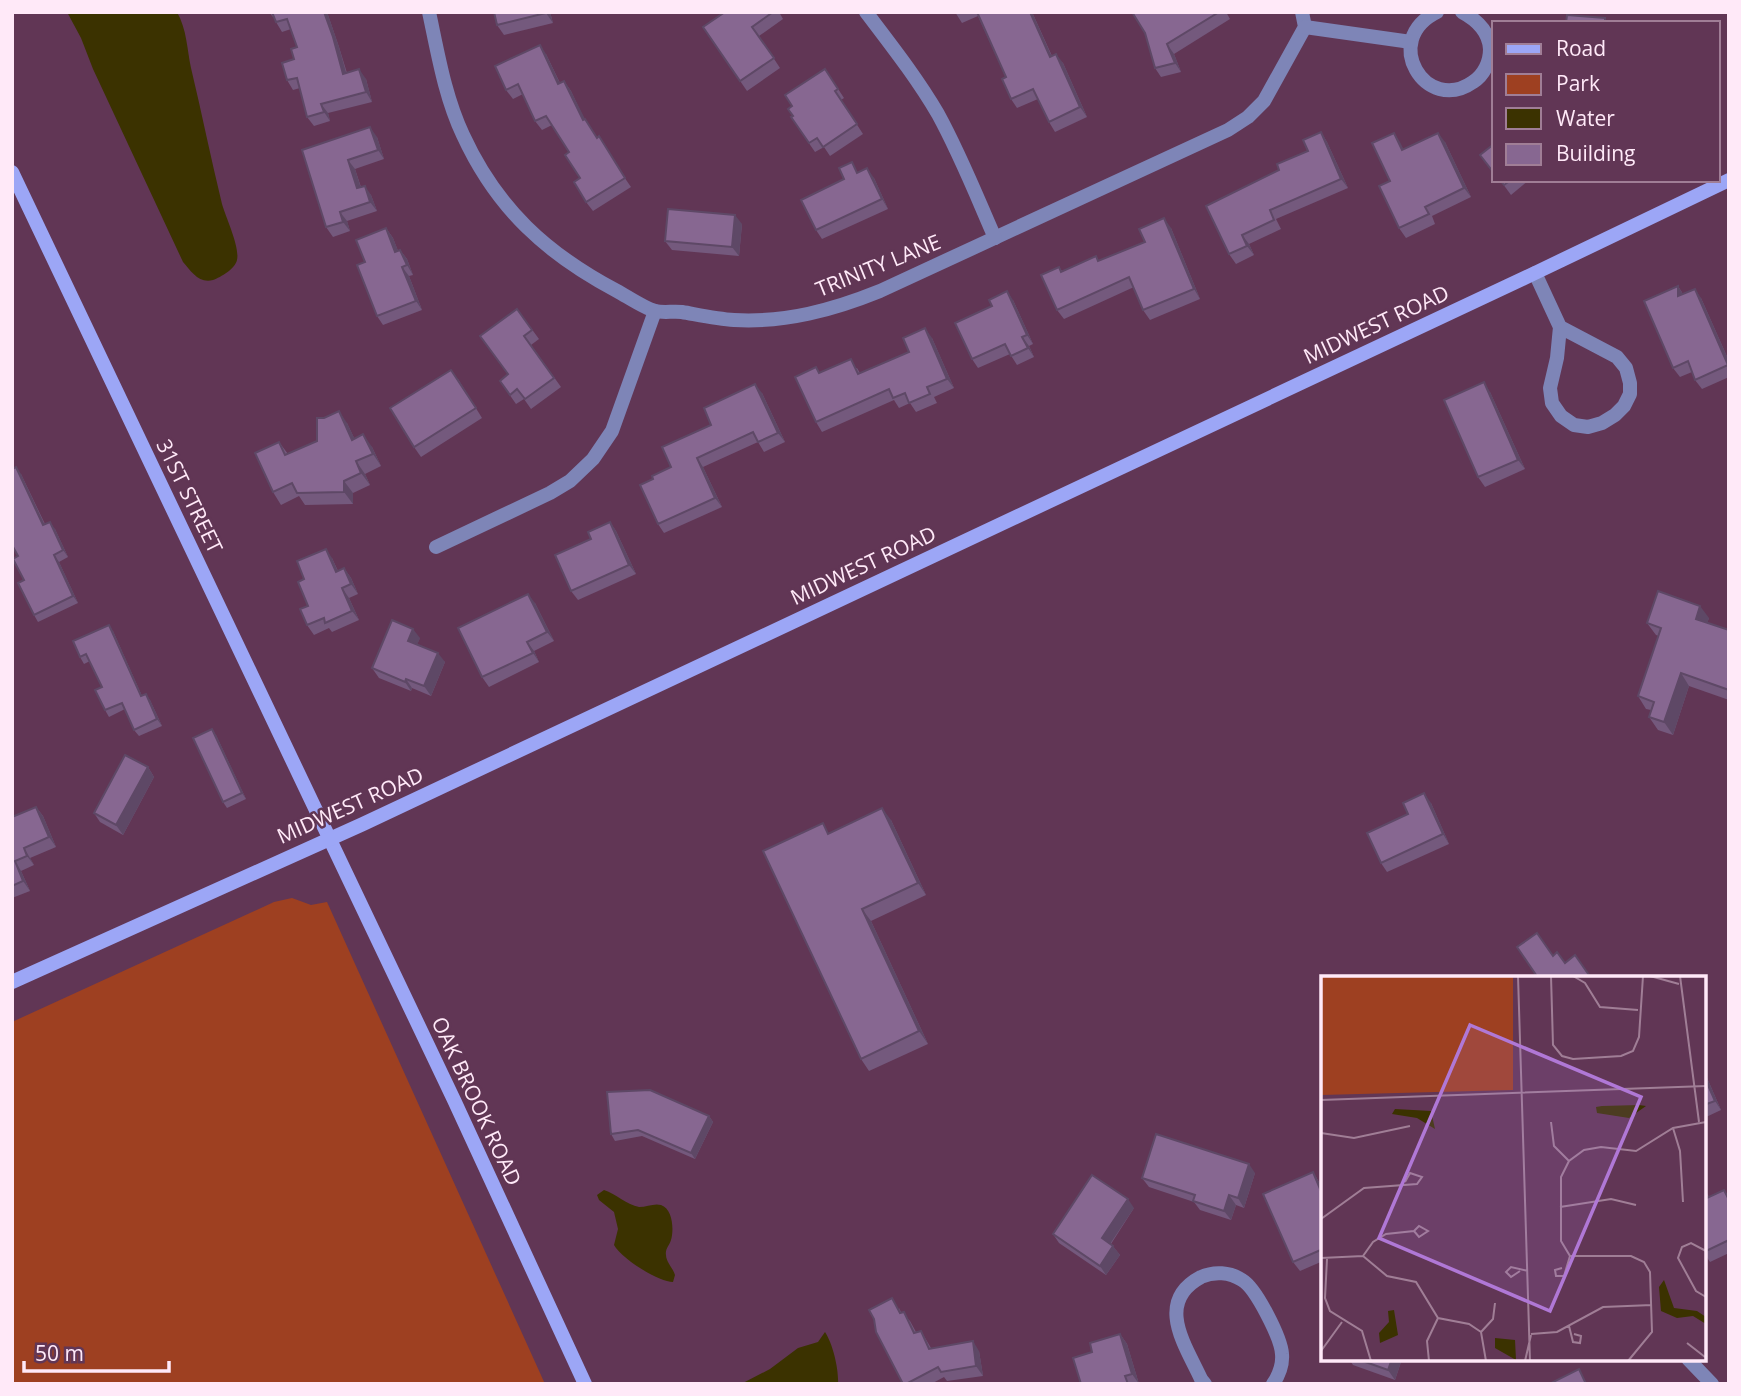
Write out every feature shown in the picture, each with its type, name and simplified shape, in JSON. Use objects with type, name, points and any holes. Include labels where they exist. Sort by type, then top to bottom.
[{"type":"main road","name":"31ST STREET","points":[[12,172],[330,838]]},
{"type":"main road","name":"MIDWEST ROAD","points":[[12,982],[387,812],[1729,180]]},
{"type":"main road","name":"OAK BROOK ROAD","points":[[330,838],[585,1384]]},
{"type":"street","name":"TRINITY LANE","points":[[429,12],[443,78],[462,135],[482,172],[509,209],[534,235],[557,255],[587,275],[655,311],[734,320],[789,318],[847,305],[1228,130],[1248,117],[1264,101],[1305,27]]},
{"type":"street","points":[[866,12],[908,68],[937,114],[995,238]]},
{"type":"street","points":[[1302,12],[1305,27],[1411,43]]},
{"type":"street","points":[[1437,12],[1425,19],[1416,29],[1410,55],[1414,68],[1423,80],[1433,87],[1446,90],[1468,86],[1477,80],[1488,62],[1488,37],[1474,18],[1462,12]]},
{"type":"street","points":[[1535,273],[1560,327],[1550,388],[1552,403],[1561,416],[1574,425],[1588,427],[1602,423],[1624,406],[1630,394],[1626,368],[1616,357],[1560,327]]},
{"type":"street","points":[[436,547],[570,481],[593,459],[612,431],[655,311]]},
{"type":"street","points":[[1205,1384],[1177,1325],[1176,1314],[1184,1291],[1195,1281],[1216,1273],[1242,1279],[1258,1296],[1281,1346],[1282,1363],[1274,1383]]},
{"type":"street","points":[[1690,1361],[1712,1384]]},
{"type":"green space","points":[[292,898],[311,905],[327,902],[545,1384],[12,1384],[12,1022],[274,902]]},
{"type":"water","points":[[67,12],[177,12],[185,33],[222,204],[236,248],[236,263],[224,275],[213,280],[204,280],[196,276],[183,262]]},
{"type":"water","points":[[604,1190],[635,1206],[661,1205],[668,1211],[672,1220],[672,1231],[666,1253],[675,1275],[673,1282],[650,1274],[614,1245],[618,1229],[614,1212],[599,1200],[597,1195]]},
{"type":"water","points":[[825,1332],[835,1357],[838,1384],[741,1384],[770,1369],[798,1348],[818,1342]]},
{"type":"building","points":[[272,12],[324,12],[343,74],[359,69],[366,92],[321,104],[324,112],[307,117],[297,78],[287,80],[282,63],[294,59],[291,49],[297,47],[287,19],[276,22]]},
{"type":"building","points":[[494,12],[546,12],[546,13],[497,25]]},
{"type":"building","points":[[725,12],[773,12],[752,27],[774,58],[740,81],[703,27]]},
{"type":"building","points":[[977,12],[1030,12],[1050,57],[1056,54],[1080,107],[1049,122],[1033,89],[1011,99],[1002,79],[1006,77]]},
{"type":"building","points":[[1132,12],[1219,12],[1167,44],[1175,63],[1155,68],[1145,33]]},
{"type":"building","points":[[1567,15],[1605,18],[1605,21],[1566,21]]},
{"type":"building","points":[[540,45],[558,84],[564,81],[583,120],[585,119],[597,138],[599,136],[625,178],[586,202],[574,182],[580,178],[565,155],[569,152],[546,116],[535,121],[518,84],[506,90],[495,66]]},
{"type":"building","points":[[825,69],[838,89],[835,91],[857,124],[823,147],[817,138],[809,143],[791,117],[793,116],[788,109],[792,106],[785,95]]},
{"type":"building","points":[[370,127],[378,150],[348,160],[357,188],[365,186],[370,202],[340,212],[343,222],[326,227],[302,150]]},
{"type":"building","points":[[1321,132],[1341,179],[1270,210],[1274,220],[1242,235],[1247,246],[1229,254],[1206,206],[1279,170],[1277,164],[1308,151],[1303,140]]},
{"type":"building","points":[[1394,133],[1402,150],[1438,133],[1464,188],[1425,207],[1429,214],[1399,228],[1379,186],[1390,181],[1372,143]]},
{"type":"building","points":[[1492,146],[1492,170],[1480,155]]},
{"type":"building","points":[[852,162],[857,173],[867,168],[882,199],[816,230],[801,200],[844,179],[839,168]]},
{"type":"building","points":[[668,209],[735,215],[732,247],[665,241]]},
{"type":"building","points":[[1164,218],[1194,289],[1143,310],[1129,277],[1057,310],[1041,275],[1059,267],[1061,272],[1096,256],[1098,261],[1145,242],[1139,229]]},
{"type":"building","points":[[386,228],[395,252],[400,250],[407,265],[402,267],[416,301],[377,316],[357,265],[365,262],[356,240]]},
{"type":"building","points":[[1678,286],[1678,296],[1695,289],[1728,365],[1695,380],[1688,361],[1673,368],[1644,301]]},
{"type":"building","points":[[1007,291],[1027,335],[1022,337],[1028,348],[1011,356],[1005,344],[972,359],[955,323],[992,306],[989,300]]},
{"type":"building","points":[[517,309],[532,330],[524,336],[554,378],[525,399],[517,389],[510,395],[500,381],[508,374],[480,336]]},
{"type":"building","points":[[925,328],[947,379],[927,387],[930,394],[909,403],[905,393],[893,398],[889,389],[816,422],[795,377],[816,367],[819,373],[851,359],[858,374],[909,352],[903,338]]},
{"type":"building","points":[[451,370],[476,408],[414,447],[390,408]]},
{"type":"building","points":[[1484,382],[1518,460],[1478,477],[1444,400]]},
{"type":"building","points":[[755,384],[778,433],[758,442],[753,432],[697,458],[715,498],[658,524],[640,485],[671,467],[662,447],[711,425],[704,408]]},
{"type":"building","points":[[339,411],[352,440],[363,434],[373,454],[356,461],[361,473],[344,481],[344,492],[297,493],[292,483],[273,492],[255,453],[279,442],[285,455],[317,441],[317,418],[324,418]]},
{"type":"building","points":[[16,467],[43,525],[50,522],[63,550],[54,555],[73,596],[34,615],[18,583],[24,580],[13,559],[18,556],[12,545],[12,469]]},
{"type":"building","points":[[610,522],[629,565],[571,591],[555,555],[591,539],[588,532]]},
{"type":"building","points":[[326,549],[336,572],[344,568],[351,584],[342,588],[352,611],[325,623],[324,618],[307,625],[300,609],[308,606],[298,582],[304,579],[297,561]]},
{"type":"building","points":[[1658,591],[1700,606],[1696,619],[1729,630],[1729,690],[1681,673],[1664,722],[1649,717],[1654,702],[1638,696],[1661,628],[1647,623]]},
{"type":"building","points":[[528,594],[547,632],[527,642],[533,653],[482,677],[458,628]]},
{"type":"building","points":[[392,620],[413,629],[408,641],[438,653],[424,686],[406,679],[405,682],[372,668]]},
{"type":"building","points":[[109,625],[141,696],[146,694],[157,719],[134,730],[122,703],[105,710],[95,690],[102,687],[86,654],[80,657],[73,641]]},
{"type":"building","points":[[212,729],[242,793],[223,802],[193,738]]},
{"type":"building","points":[[125,755],[148,767],[116,825],[94,813]]},
{"type":"building","points":[[1424,793],[1443,834],[1381,863],[1367,833],[1408,814],[1403,803]]},
{"type":"building","points":[[36,807],[49,837],[24,848],[27,856],[15,861],[23,881],[12,886],[12,817]]},
{"type":"building","points":[[882,808],[918,883],[862,909],[919,1031],[861,1059],[763,851],[823,823],[828,834]]},
{"type":"building","points":[[1537,933],[1553,956],[1557,952],[1565,963],[1575,955],[1590,976],[1535,976],[1517,947]]},
{"type":"building","points":[[1706,1081],[1715,1101],[1706,1104]]},
{"type":"building","points":[[650,1090],[709,1116],[691,1153],[638,1130],[611,1134],[607,1092]]},
{"type":"building","points":[[1156,1134],[1249,1164],[1238,1198],[1229,1195],[1224,1211],[1193,1201],[1195,1195],[1142,1178]]},
{"type":"building","points":[[1313,1172],[1321,1191],[1321,1250],[1293,1262],[1263,1194]]},
{"type":"building","points":[[1092,1175],[1128,1199],[1102,1238],[1113,1246],[1100,1266],[1053,1234]]},
{"type":"building","points":[[1724,1190],[1729,1200],[1729,1240],[1706,1251],[1706,1196],[1707,1198]]},
{"type":"building","points":[[892,1298],[900,1313],[904,1312],[914,1333],[921,1331],[929,1349],[973,1341],[976,1366],[941,1372],[938,1367],[903,1384],[876,1332],[869,1310]]},
{"type":"building","points":[[1120,1334],[1132,1374],[1125,1376],[1128,1384],[1081,1384],[1073,1358],[1092,1352],[1090,1343]]},
{"type":"building","points":[[1363,1361],[1391,1361],[1388,1370]]},
{"type":"building","points":[[1579,1369],[1586,1384],[1551,1384],[1551,1383]]}]
